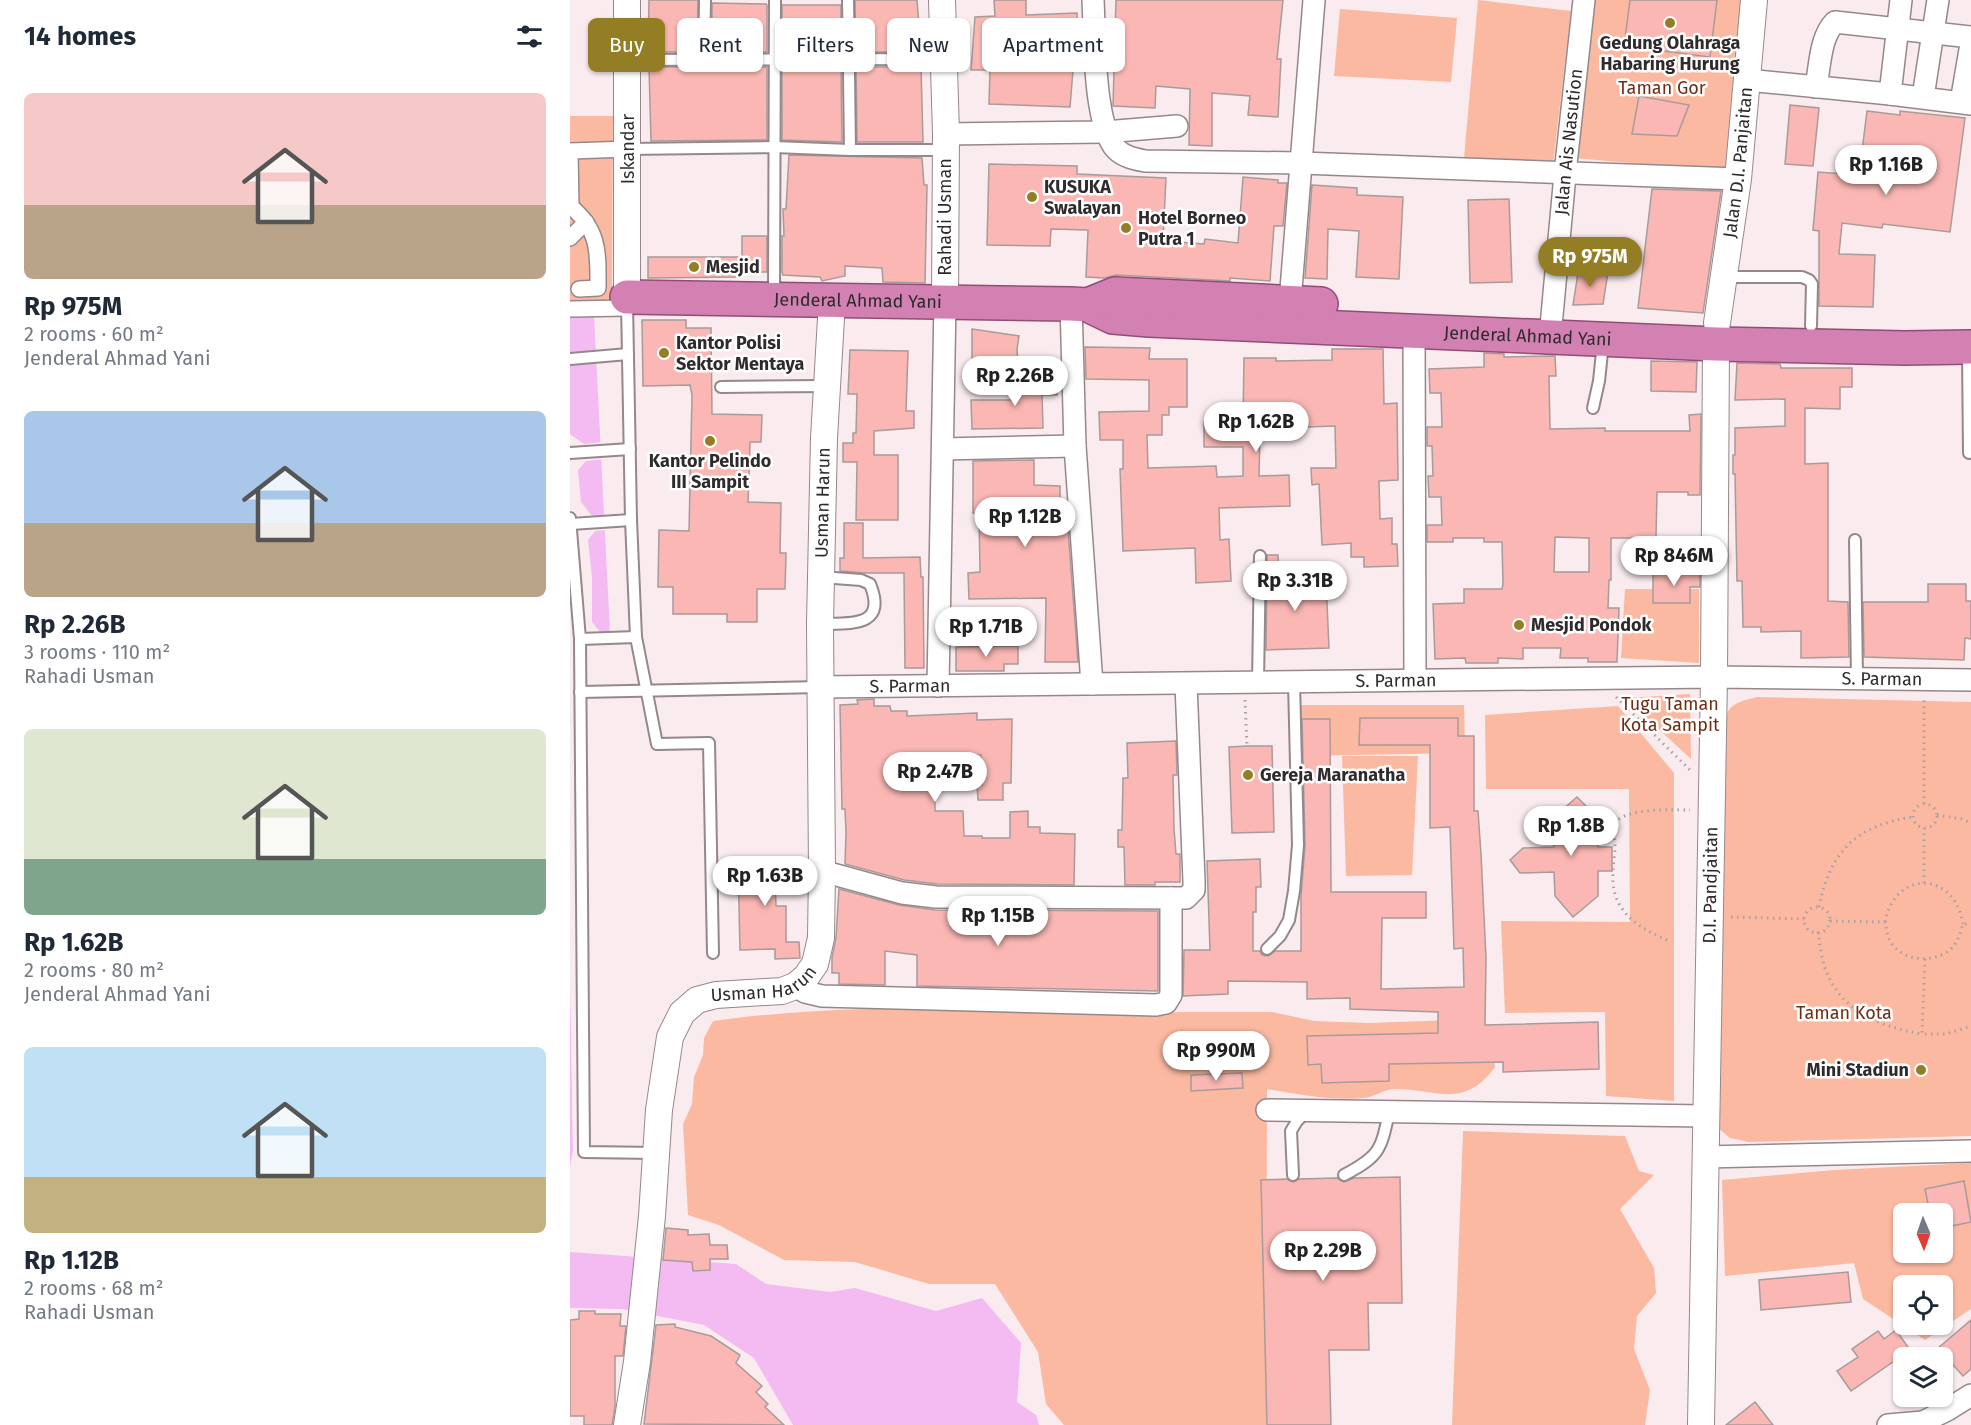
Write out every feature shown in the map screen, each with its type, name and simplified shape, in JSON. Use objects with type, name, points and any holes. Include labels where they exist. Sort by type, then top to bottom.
[{"type":"highway","name":"Jenderal Ahmad Yani","points":[[627,303],[774,300],[1080,304],[1115,294],[1290,302],[1550,328],[1603,340],[1811,326],[1970,340]]},
{"type":"highway","name":"Jenderal Ahmad Yani","points":[[1080,304],[1113,317],[1149,320],[1414,330],[1550,328],[1970,340]]},
{"type":"street","name":"Iskandar","points":[[627,0],[627,18]]},
{"type":"street","name":"Rahadi Usman","points":[[942,0],[942,18]]},
{"type":"street","points":[[1093,0],[1100,107],[1105,132],[1116,149],[1127,157],[1145,161],[1301,163],[1738,179]]},
{"type":"street","points":[[1290,302],[1314,0]]},
{"type":"street","name":"Jalan Ais Nasution","points":[[1550,328],[1584,0]]},
{"type":"street","name":"Jalan D.I. Panjaitan","points":[[1716,334],[1738,179],[1754,0]]},
{"type":"street","points":[[1890,94],[1901,0]]},
{"type":"street","points":[[1923,98],[1938,0]]},
{"type":"street","points":[[1816,87],[1824,41],[1830,27],[1835,22],[1971,37]]},
{"type":"street","points":[[1747,80],[1966,103],[1971,44]]},
{"type":"street","name":"Iskandar","points":[[627,303],[628,72]]},
{"type":"street","name":"Rahadi Usman","points":[[938,686],[944,449],[946,142],[943,72]]},
{"type":"street","points":[[946,142],[1177,126]]},
{"type":"street","points":[[579,289],[598,288],[598,252],[592,231],[570,207],[570,151],[628,149]]},
{"type":"street","points":[[570,238],[586,222]]},
{"type":"street","name":"Usman Harun","points":[[632,1424],[652,1216],[659,1110],[670,1037],[682,1013],[697,1000],[716,995],[782,991],[795,986],[806,977],[815,964],[821,938],[820,624],[827,386],[832,301]]},
{"type":"street","points":[[570,309],[627,303]]},
{"type":"street","points":[[1080,304],[1075,446],[1092,684]]},
{"type":"street","points":[[1414,330],[1415,680]]},
{"type":"street","name":"D.I. Pandjaitan","points":[[1701,1425],[1714,676],[1716,334]]},
{"type":"street","points":[[944,449],[1075,446]]},
{"type":"street","name":"S. Parman","points":[[820,687],[1186,684],[1252,689],[1294,682],[1714,676],[1971,680]]},
{"type":"street","points":[[822,871],[902,893],[936,897],[1186,898],[1194,890],[1186,684]]},
{"type":"street","points":[[795,986],[805,992],[822,996],[1156,1005],[1166,1003],[1171,995],[1170,898]]},
{"type":"street","points":[[1267,1110],[1706,1116]]},
{"type":"street","points":[[1705,1157],[1971,1151]]},
{"type":"street","points":[[1888,1425],[1923,1422],[1971,1395]]},
{"type":"lane","points":[[705,0],[705,18]]},
{"type":"lane","points":[[775,0],[775,18]]},
{"type":"lane","points":[[848,0],[848,18]]},
{"type":"lane","points":[[763,59],[775,59],[774,300]]},
{"type":"lane","points":[[849,72],[850,150]]},
{"type":"lane","points":[[628,149],[774,147],[850,150],[946,142]]},
{"type":"lane","points":[[1724,277],[1802,277],[1809,280],[1812,284],[1811,326]]},
{"type":"lane","points":[[627,303],[631,520],[636,637],[657,744],[709,743],[713,953]]},
{"type":"lane","points":[[1593,408],[1599,381],[1603,340]]},
{"type":"lane","points":[[1969,453],[1970,340]]},
{"type":"lane","points":[[570,359],[628,354]]},
{"type":"lane","points":[[721,387],[827,386]]},
{"type":"lane","points":[[570,453],[630,449]]},
{"type":"lane","points":[[631,520],[570,521],[580,639],[584,1152],[657,1154]]},
{"type":"lane","points":[[1855,540],[1857,678]]},
{"type":"lane","points":[[1252,689],[1260,556]]},
{"type":"lane","points":[[820,624],[860,623],[869,617],[873,610],[875,595],[870,584],[861,580],[821,577]]},
{"type":"lane","points":[[580,639],[636,637]]},
{"type":"lane","points":[[1267,949],[1280,936],[1289,920],[1294,891],[1298,845],[1294,682]]},
{"type":"lane","points":[[580,692],[820,687]]},
{"type":"lane","points":[[1293,1175],[1291,1131],[1307,1111]]},
{"type":"lane","points":[[1344,1175],[1366,1163],[1377,1151],[1383,1141],[1389,1112]]},
{"type":"path","points":[[1923,679],[1924,804]]},
{"type":"path","points":[[1247,746],[1252,689]]},
{"type":"path","points":[[1608,689],[1692,773]]},
{"type":"path","points":[[1924,804],[1933,807],[1937,815],[1935,822],[1924,828],[1919,826],[1913,817],[1914,811],[1924,804]]},
{"type":"path","points":[[1667,940],[1643,929],[1623,912],[1615,897],[1613,882],[1615,842],[1612,826],[1614,821],[1641,811],[1691,810]]},
{"type":"path","points":[[1937,815],[1962,819],[1971,824]]},
{"type":"path","points":[[1819,907],[1824,884],[1833,862],[1849,844],[1868,830],[1890,820],[1913,817]]},
{"type":"path","points":[[1924,828],[1924,884]]},
{"type":"path","points":[[1924,884],[1939,886],[1952,895],[1960,909],[1963,924],[1959,939],[1950,950],[1925,959],[1910,957],[1893,946],[1888,938],[1885,922],[1888,907],[1896,895],[1909,886],[1924,884]]},
{"type":"path","points":[[1819,907],[1827,912],[1830,921],[1826,929],[1818,932],[1808,929],[1804,919],[1809,910],[1819,907]]},
{"type":"path","points":[[1710,917],[1804,919]]},
{"type":"path","points":[[1830,921],[1885,922]]},
{"type":"path","points":[[1963,924],[1971,924]]},
{"type":"path","points":[[1818,932],[1824,965],[1841,998],[1876,1022],[1899,1030],[1923,1034],[1946,1034],[1971,1026]]},
{"type":"path","points":[[1923,1034],[1925,959]]},
{"type":"green space","points":[[1478,0],[1571,11],[1553,164],[1464,158]]},
{"type":"green space","name":"Taman Gor","points":[[1595,0],[1748,0],[1732,172],[1574,158]]},
{"type":"green space","points":[[1340,9],[1457,18],[1451,82],[1334,76]]},
{"type":"green space","points":[[570,116],[613,116],[612,302],[570,302]]},
{"type":"green space","points":[[1625,589],[1699,589],[1699,663],[1621,658]]},
{"type":"green space","name":"Tugu Taman Kota Sampit","points":[[1690,694],[1691,759],[1625,698]]},
{"type":"green space","name":"Taman Kota","points":[[1757,697],[1971,702],[1971,1136],[1749,1142],[1730,1138],[1718,1128],[1723,723],[1731,707]]},
{"type":"green space","points":[[1297,705],[1464,705],[1465,753],[1300,756]]},
{"type":"green space","points":[[1618,706],[1674,773],[1674,1101],[1606,1096],[1605,1012],[1505,1013],[1501,921],[1630,922],[1629,789],[1486,789],[1485,715]]},
{"type":"green space","points":[[1342,756],[1418,756],[1412,875],[1346,876]]},
{"type":"green space","points":[[951,1007],[1120,1015],[1180,1012],[1272,1012],[1314,1021],[1368,1023],[1482,1019],[1491,1030],[1495,1067],[1472,1089],[1461,1093],[1395,1089],[1364,1098],[1339,1099],[1267,1089],[1266,1425],[1064,1425],[1046,1404],[1038,1352],[995,1284],[929,1284],[855,1262],[784,1260],[719,1225],[688,1215],[683,1124],[692,1104],[694,1077],[703,1055],[704,1038],[713,1021],[832,1010]]},
{"type":"green space","points":[[1463,1131],[1625,1136],[1639,1171],[1654,1175],[1620,1209],[1654,1268],[1656,1293],[1637,1316],[1634,1349],[1650,1390],[1645,1425],[1452,1425]]},
{"type":"green space","points":[[1971,1163],[1971,1309],[1953,1321],[1953,1275],[1893,1275],[1893,1319],[1863,1299],[1854,1263],[1725,1276],[1722,1180],[1834,1170]]},
{"type":"green space","points":[[1917,1335],[1932,1335],[1925,1340]]},
{"type":"shaded area","points":[[570,316],[594,316],[610,633],[570,646]]},
{"type":"shaded area","points":[[570,970],[573,1150],[570,1166]]},
{"type":"shaded area","points":[[570,1252],[736,1264],[766,1284],[830,1292],[855,1288],[936,1311],[982,1298],[1021,1343],[1017,1402],[1036,1415],[1039,1425],[793,1425],[754,1358],[704,1325],[622,1309],[570,1308]]},
{"type":"pier","points":[[570,434],[584,444],[603,442],[604,459],[586,461],[578,470],[581,502],[592,516],[607,515],[608,530],[595,531],[588,540],[592,577],[592,622],[601,633],[613,633],[570,649]]},
{"type":"pier","points":[[570,967],[573,969],[576,1150],[573,1150]]},
{"type":"building","points":[[649,0],[698,0],[698,18],[677,18],[677,52],[665,52],[665,18],[649,18]]},
{"type":"building","points":[[855,0],[917,0],[918,18],[887,18],[887,52],[875,52],[875,18],[855,18]]},
{"type":"building","points":[[994,0],[1026,0],[1026,15],[1077,13],[1077,18],[982,18],[982,70],[971,70],[975,17],[995,16]]},
{"type":"building","points":[[1116,0],[1283,0],[1277,59],[1281,59],[1278,117],[1248,115],[1250,96],[1212,93],[1212,146],[1189,145],[1190,89],[1156,86],[1155,108],[1113,106],[1114,72],[1125,72],[1125,18],[1115,18]]},
{"type":"building","name":"Gedung Olahraga Habaring Hurung","points":[[1630,0],[1717,0],[1710,57],[1624,46]]},
{"type":"building","points":[[712,3],[766,4],[767,52],[763,52],[763,18],[712,18]]},
{"type":"building","points":[[782,5],[841,5],[841,18],[782,18]]},
{"type":"building","points":[[665,67],[677,67],[677,72],[763,72],[763,67],[767,67],[767,140],[651,141],[649,72],[665,72]]},
{"type":"building","points":[[875,67],[887,67],[887,72],[921,72],[923,142],[857,142],[856,72],[875,72]]},
{"type":"building","points":[[782,72],[841,72],[842,142],[782,140]]},
{"type":"building","points":[[990,72],[1073,72],[1070,107],[989,104]]},
{"type":"building","points":[[1639,96],[1689,105],[1677,136],[1632,134]]},
{"type":"building","points":[[1790,105],[1819,108],[1813,166],[1785,164]]},
{"type":"building","points":[[1867,111],[1900,115],[1900,111],[1965,118],[1950,232],[1883,224],[1882,228],[1842,223],[1839,254],[1875,255],[1873,307],[1819,306],[1819,231],[1813,230],[1818,172],[1859,175]]},
{"type":"building","points":[[789,155],[922,158],[924,185],[927,185],[925,283],[883,282],[882,268],[845,266],[845,276],[822,281],[820,277],[783,275],[783,209],[786,209]]},
{"type":"building","points":[[989,164],[1077,166],[1077,174],[1166,178],[1163,241],[1204,244],[1205,239],[1238,243],[1243,177],[1287,183],[1283,226],[1274,226],[1270,281],[1116,275],[1105,278],[1086,277],[1088,230],[1051,229],[1050,246],[987,245]]},
{"type":"building","points":[[1312,185],[1357,188],[1357,195],[1403,197],[1399,279],[1356,277],[1359,231],[1328,229],[1327,279],[1305,278]]},
{"type":"building","points":[[1652,189],[1721,191],[1703,313],[1638,308]]},
{"type":"building","points":[[1509,199],[1512,282],[1470,283],[1468,200]]},
{"type":"building","name":"Mesjid","points":[[742,236],[767,236],[767,272],[740,272],[740,277],[648,278],[648,257],[742,257]]},
{"type":"building","points":[[1608,272],[1603,304],[1573,305],[1578,273]]},
{"type":"building","points":[[642,320],[686,320],[686,328],[711,328],[712,414],[762,415],[761,442],[750,442],[748,502],[781,503],[780,553],[786,553],[785,589],[757,589],[757,622],[727,622],[727,614],[673,614],[673,587],[658,587],[659,530],[689,531],[692,395],[690,385],[643,386]]},
{"type":"building","points":[[972,329],[1019,336],[1018,363],[972,363]]},
{"type":"building","points":[[1085,347],[1150,348],[1149,359],[1187,359],[1187,407],[1169,407],[1169,415],[1162,415],[1162,435],[1147,435],[1148,468],[1216,466],[1217,477],[1243,476],[1243,447],[1204,447],[1204,422],[1243,422],[1244,358],[1276,358],[1276,361],[1332,360],[1332,349],[1383,349],[1384,404],[1397,403],[1398,480],[1379,481],[1380,519],[1392,518],[1392,544],[1397,544],[1398,566],[1364,567],[1364,557],[1351,557],[1351,543],[1322,545],[1319,484],[1312,485],[1311,468],[1336,468],[1335,426],[1276,428],[1276,432],[1260,432],[1259,476],[1289,475],[1290,506],[1219,508],[1220,540],[1229,539],[1231,581],[1196,583],[1195,548],[1123,551],[1120,469],[1123,469],[1123,440],[1100,440],[1099,412],[1149,411],[1149,380],[1086,379]]},
{"type":"building","points":[[850,350],[908,351],[906,411],[914,411],[914,428],[874,431],[874,455],[898,455],[898,520],[856,520],[857,462],[843,462],[843,443],[853,443],[853,433],[856,433],[857,394],[848,394]]},
{"type":"building","points":[[1484,353],[1504,354],[1504,357],[1555,356],[1556,376],[1549,376],[1550,429],[1690,431],[1689,415],[1701,414],[1700,495],[1688,495],[1688,492],[1657,492],[1656,538],[1611,538],[1608,608],[1619,608],[1617,662],[1588,662],[1588,658],[1560,658],[1561,648],[1523,648],[1523,659],[1498,658],[1498,663],[1466,663],[1465,658],[1435,659],[1433,604],[1464,603],[1464,589],[1502,589],[1503,584],[1502,542],[1484,542],[1484,538],[1453,538],[1453,542],[1427,542],[1427,525],[1442,525],[1441,497],[1429,497],[1428,476],[1433,476],[1432,446],[1427,446],[1427,427],[1442,427],[1441,393],[1430,393],[1429,369],[1484,367]],"holes":[[[1555,537],[1589,538],[1589,572],[1554,572]]]},
{"type":"building","points":[[1651,361],[1697,362],[1696,392],[1651,391]]},
{"type":"building","points":[[1737,363],[1780,364],[1781,368],[1852,368],[1852,387],[1840,387],[1840,409],[1805,408],[1805,464],[1828,463],[1828,601],[1848,602],[1849,657],[1801,658],[1801,631],[1761,632],[1761,627],[1743,627],[1742,581],[1737,581],[1735,474],[1733,474],[1735,428],[1785,426],[1785,399],[1735,400]]},
{"type":"building","points":[[1017,379],[1057,379],[1057,395],[1042,395],[1043,428],[972,429],[971,400],[1017,400]]},
{"type":"building","points":[[1034,460],[1034,485],[1060,486],[1060,516],[1067,516],[1078,662],[1045,662],[1046,598],[969,599],[968,573],[980,572],[979,513],[973,513],[973,461]]},
{"type":"building","points":[[844,523],[863,523],[863,558],[920,557],[921,577],[923,577],[924,668],[905,668],[904,573],[840,571],[840,558],[844,558]]},
{"type":"building","points":[[1267,555],[1278,555],[1279,577],[1284,577],[1284,581],[1326,580],[1329,648],[1266,650]]},
{"type":"building","points":[[1653,572],[1700,572],[1700,587],[1690,587],[1690,603],[1653,603]]},
{"type":"building","points":[[1928,584],[1966,584],[1966,601],[1971,601],[1971,639],[1965,638],[1964,660],[1864,657],[1863,602],[1928,602]]},
{"type":"building","points":[[1018,646],[1018,664],[1004,664],[1004,671],[956,671],[956,647]]},
{"type":"building","points":[[874,699],[874,706],[890,706],[891,711],[907,711],[907,716],[977,713],[977,720],[1012,719],[1011,783],[1003,783],[1003,800],[978,800],[977,785],[982,785],[981,755],[935,755],[935,811],[963,811],[964,836],[1010,838],[1010,812],[1028,811],[1028,827],[1040,827],[1040,833],[1075,834],[1074,885],[937,884],[904,880],[845,864],[846,833],[845,809],[842,809],[840,705],[858,704],[857,700]]},
{"type":"building","points":[[1360,718],[1458,718],[1458,736],[1474,736],[1474,811],[1478,811],[1486,958],[1485,1025],[1598,1022],[1599,1069],[1503,1072],[1503,1062],[1389,1064],[1389,1081],[1322,1083],[1321,1064],[1308,1065],[1307,1036],[1438,1033],[1438,1012],[1350,1009],[1350,998],[1307,999],[1307,982],[1228,981],[1228,994],[1183,996],[1184,950],[1210,950],[1207,861],[1260,859],[1261,887],[1256,887],[1256,912],[1253,912],[1253,951],[1260,951],[1262,955],[1268,956],[1275,951],[1301,951],[1301,897],[1305,845],[1302,719],[1330,719],[1331,892],[1426,892],[1426,918],[1382,918],[1381,989],[1464,987],[1463,948],[1454,949],[1450,827],[1430,828],[1430,745],[1359,745]]},
{"type":"building","points":[[1176,741],[1177,775],[1173,775],[1174,829],[1176,854],[1180,854],[1180,882],[1125,885],[1124,847],[1118,847],[1118,830],[1122,830],[1123,778],[1128,778],[1127,743]]},
{"type":"building","points":[[1272,746],[1274,832],[1232,833],[1229,747]]},
{"type":"building","points":[[1577,797],[1597,817],[1598,847],[1612,847],[1612,871],[1598,871],[1598,896],[1573,917],[1555,896],[1554,872],[1520,873],[1510,860],[1523,848],[1554,847],[1554,817]]},
{"type":"building","points":[[801,860],[802,875],[775,875],[776,906],[786,906],[786,942],[799,942],[800,958],[775,959],[775,949],[740,950],[738,861]]},
{"type":"building","points":[[839,889],[899,905],[935,910],[1158,911],[1158,991],[917,986],[917,955],[885,951],[885,985],[839,984],[839,973],[832,973],[832,957],[836,938]]},
{"type":"building","points":[[1242,1073],[1243,1088],[1191,1091],[1191,1075]]},
{"type":"building","points":[[1400,1177],[1402,1303],[1368,1303],[1369,1350],[1329,1350],[1331,1425],[1267,1425],[1261,1180],[1287,1179],[1293,1182],[1299,1179],[1337,1178],[1344,1182],[1354,1178]]},
{"type":"building","points":[[1964,1181],[1971,1222],[1953,1226],[1953,1203],[1928,1203],[1925,1189]]},
{"type":"building","points":[[666,1228],[688,1230],[688,1235],[709,1234],[710,1245],[727,1245],[728,1259],[710,1259],[710,1270],[693,1271],[692,1262],[663,1260]]},
{"type":"building","points":[[1848,1272],[1851,1302],[1761,1310],[1759,1280]]},
{"type":"building","points":[[579,1311],[595,1311],[595,1314],[621,1314],[620,1326],[626,1326],[623,1356],[615,1356],[615,1407],[612,1425],[584,1425],[584,1416],[570,1416],[570,1320],[579,1319]]},
{"type":"building","points":[[1971,1320],[1971,1369],[1963,1376],[1953,1365],[1953,1347],[1939,1347]]},
{"type":"building","points":[[675,1324],[675,1327],[711,1336],[740,1355],[736,1363],[762,1386],[756,1392],[768,1404],[765,1407],[784,1425],[644,1424],[656,1325]]},
{"type":"building","points":[[1878,1331],[1884,1339],[1893,1332],[1893,1335],[1900,1335],[1908,1347],[1893,1347],[1893,1362],[1851,1391],[1837,1371],[1858,1357],[1852,1349]]},
{"type":"building","points":[[1755,1402],[1773,1425],[1726,1425]]},
{"type":"place","name":"Gedung Olahraga Habaring Hurung","points":[[1670,23]]},
{"type":"place","name":"KUSUKA Swalayan","points":[[1032,197]]},
{"type":"place","name":"Hotel Borneo Putra 1","points":[[1126,228]]},
{"type":"place","name":"Mesjid","points":[[694,267]]},
{"type":"place","name":"Kantor Polisi Sektor Mentaya","points":[[664,353]]},
{"type":"place","name":"Kantor Pelindo III Sampit","points":[[710,441]]},
{"type":"place","name":"Mesjid Pondok","points":[[1519,625]]},
{"type":"place","name":"Gereja Maranatha","points":[[1248,775]]},
{"type":"place","name":"Mini Stadiun","points":[[1921,1070]]}]
